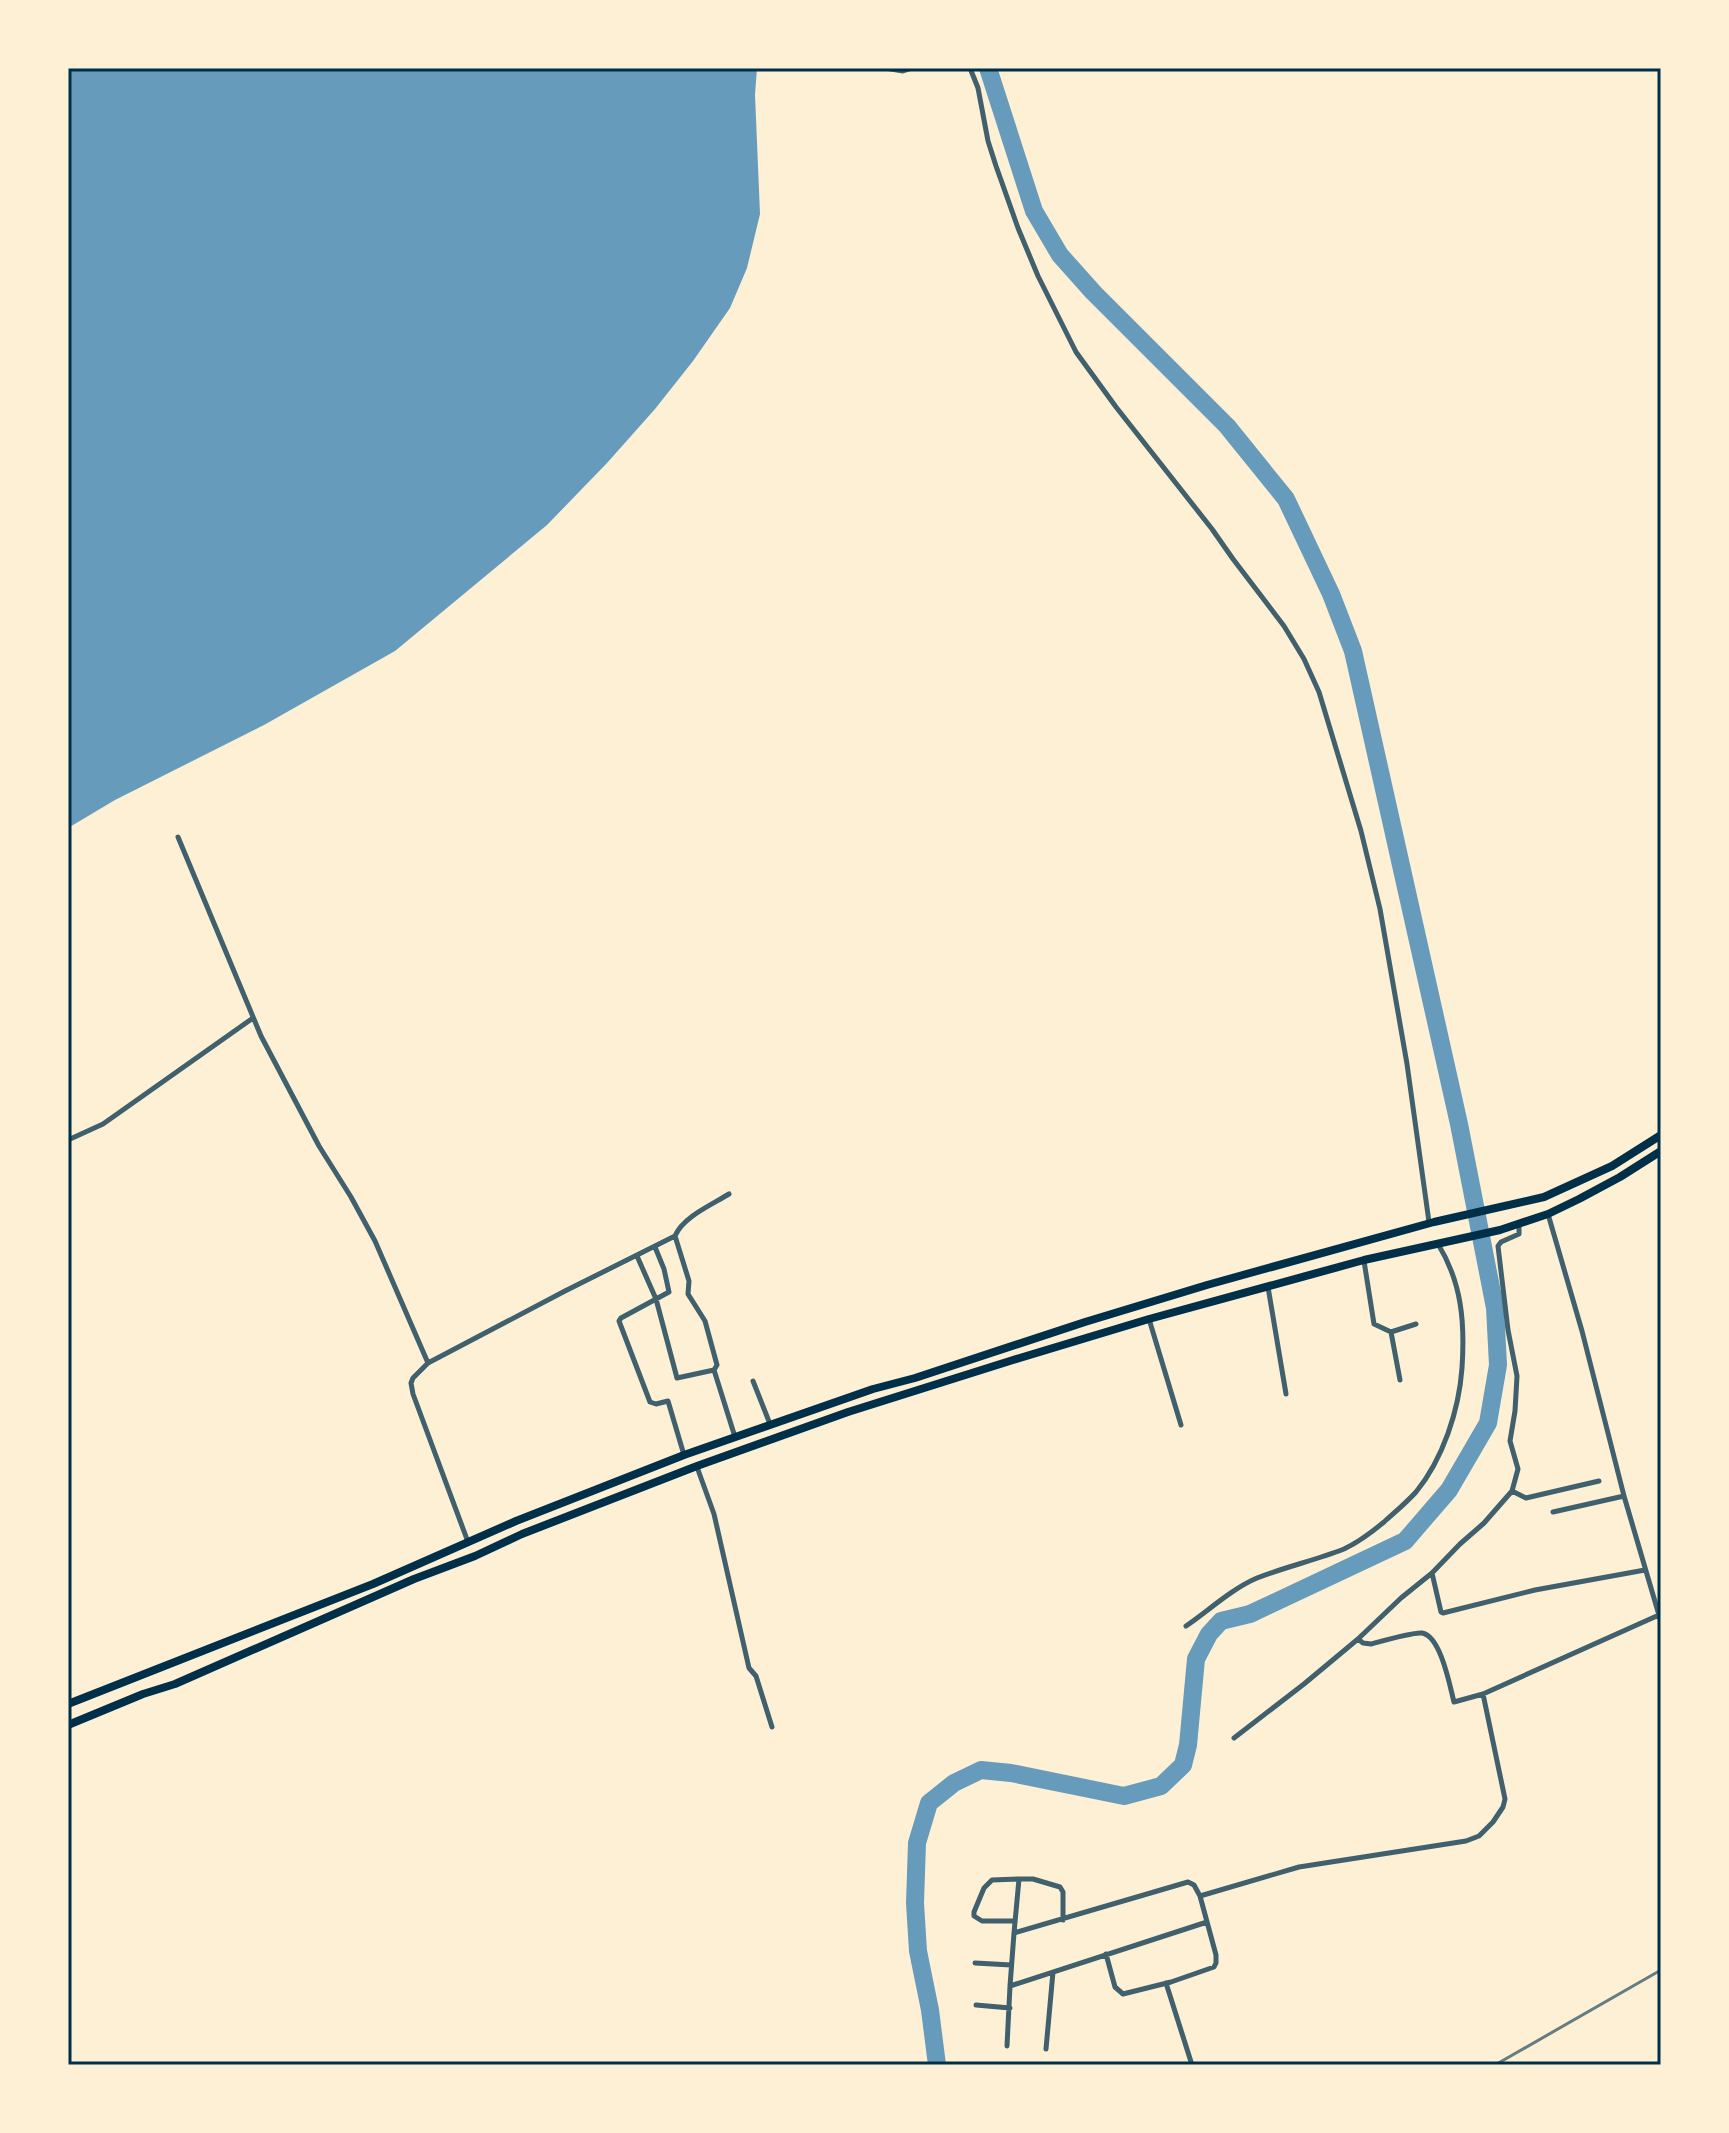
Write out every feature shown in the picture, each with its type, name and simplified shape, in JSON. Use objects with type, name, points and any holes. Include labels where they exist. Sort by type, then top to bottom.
[{"type":"highway","points":[[68,1704],[373,1584],[516,1521],[684,1455],[873,1389],[1207,1285],[1432,1222],[1544,1197],[1612,1166],[1661,1135]]},
{"type":"highway","points":[[68,1725],[175,1684],[522,1534],[697,1466],[866,1406],[1149,1319],[1364,1260],[1519,1224],[1548,1214],[1620,1177],[1661,1151]]},
{"type":"street","points":[[885,68],[903,71],[912,68]]},
{"type":"street","points":[[970,68],[978,88],[988,141],[1018,228],[1076,352],[1284,626],[1319,692],[1361,831],[1380,909],[1432,1222]]},
{"type":"street","points":[[178,837],[253,1018],[319,1146],[375,1241],[428,1363]]},
{"type":"street","points":[[68,1140],[103,1124],[253,1018]]},
{"type":"street","points":[[468,1542],[413,1394],[413,1378],[428,1363],[675,1236],[686,1222],[729,1194]]},
{"type":"street","points":[[1548,1214],[1661,1622]]},
{"type":"street","points":[[1234,1738],[1358,1639],[1432,1573],[1512,1491],[1518,1469],[1510,1441],[1517,1376],[1498,1246],[1519,1234],[1519,1224]]},
{"type":"street","points":[[675,1236],[689,1281],[688,1294],[702,1314],[713,1349],[717,1365],[714,1370],[735,1438]]},
{"type":"street","points":[[1186,1626],[1256,1579],[1359,1541],[1403,1506],[1425,1479],[1441,1451],[1454,1414],[1463,1356],[1457,1286],[1440,1243]]},
{"type":"street","points":[[655,1247],[670,1288],[667,1293],[619,1321],[650,1402],[669,1403],[684,1455]]},
{"type":"street","points":[[637,1256],[656,1299],[677,1378],[714,1370]]},
{"type":"street","points":[[1364,1260],[1374,1324],[1391,1332],[1416,1324]]},
{"type":"street","points":[[1268,1286],[1286,1394]]},
{"type":"street","points":[[1149,1319],[1181,1425]]},
{"type":"street","points":[[1391,1332],[1400,1380]]},
{"type":"street","points":[[753,1381],[771,1425]]},
{"type":"street","points":[[697,1466],[714,1514],[749,1668],[756,1676],[772,1727]]},
{"type":"street","points":[[1512,1491],[1526,1498],[1599,1481]]},
{"type":"street","points":[[1553,1512],[1624,1496]]},
{"type":"street","points":[[1432,1573],[1443,1613],[1535,1590],[1645,1570]]},
{"type":"street","points":[[1358,1639],[1371,1644],[1425,1634],[1437,1645],[1454,1702],[1483,1694],[1659,1615]]},
{"type":"street","points":[[1200,1896],[1299,1867],[1466,1841],[1479,1836],[1497,1817],[1505,1799],[1483,1694]]},
{"type":"street","points":[[1015,1921],[982,1921],[974,1915],[982,1891],[989,1882],[997,1878],[1033,1879],[1060,1887],[1063,1892],[1063,1920]]},
{"type":"street","points":[[1007,2046],[1019,1879]]},
{"type":"street","points":[[1014,1933],[1188,1882],[1193,1884],[1200,1896],[1217,1958],[1215,1965],[1128,1994],[1120,1993],[1115,1987],[1106,1954]]},
{"type":"street","points":[[1010,1986],[1207,1922]]},
{"type":"street","points":[[975,1963],[1011,1965]]},
{"type":"street","points":[[1046,2049],[1053,1972]]},
{"type":"street","points":[[1166,1983],[1192,2065]]},
{"type":"street","points":[[976,2005],[1010,2008]]},
{"type":"water","points":[[68,68],[757,68],[755,95],[760,214],[747,268],[730,308],[655,409],[547,525],[395,651],[264,725],[115,800],[68,828]]},
{"type":"waterway","points":[[937,2065],[918,1951],[915,1903],[917,1843],[929,1803],[954,1783],[981,1770],[1011,1773],[1124,1796],[1161,1786],[1183,1765],[1188,1745],[1196,1659],[1209,1634],[1221,1621],[1250,1614],[1405,1541],[1449,1490],[1488,1423],[1498,1365],[1495,1308],[1459,1124],[1353,651],[1331,594],[1286,499],[1227,426],[1060,255],[1034,211],[988,68]]},
{"type":"railway","points":[[1495,2065],[1661,1970]]}]
